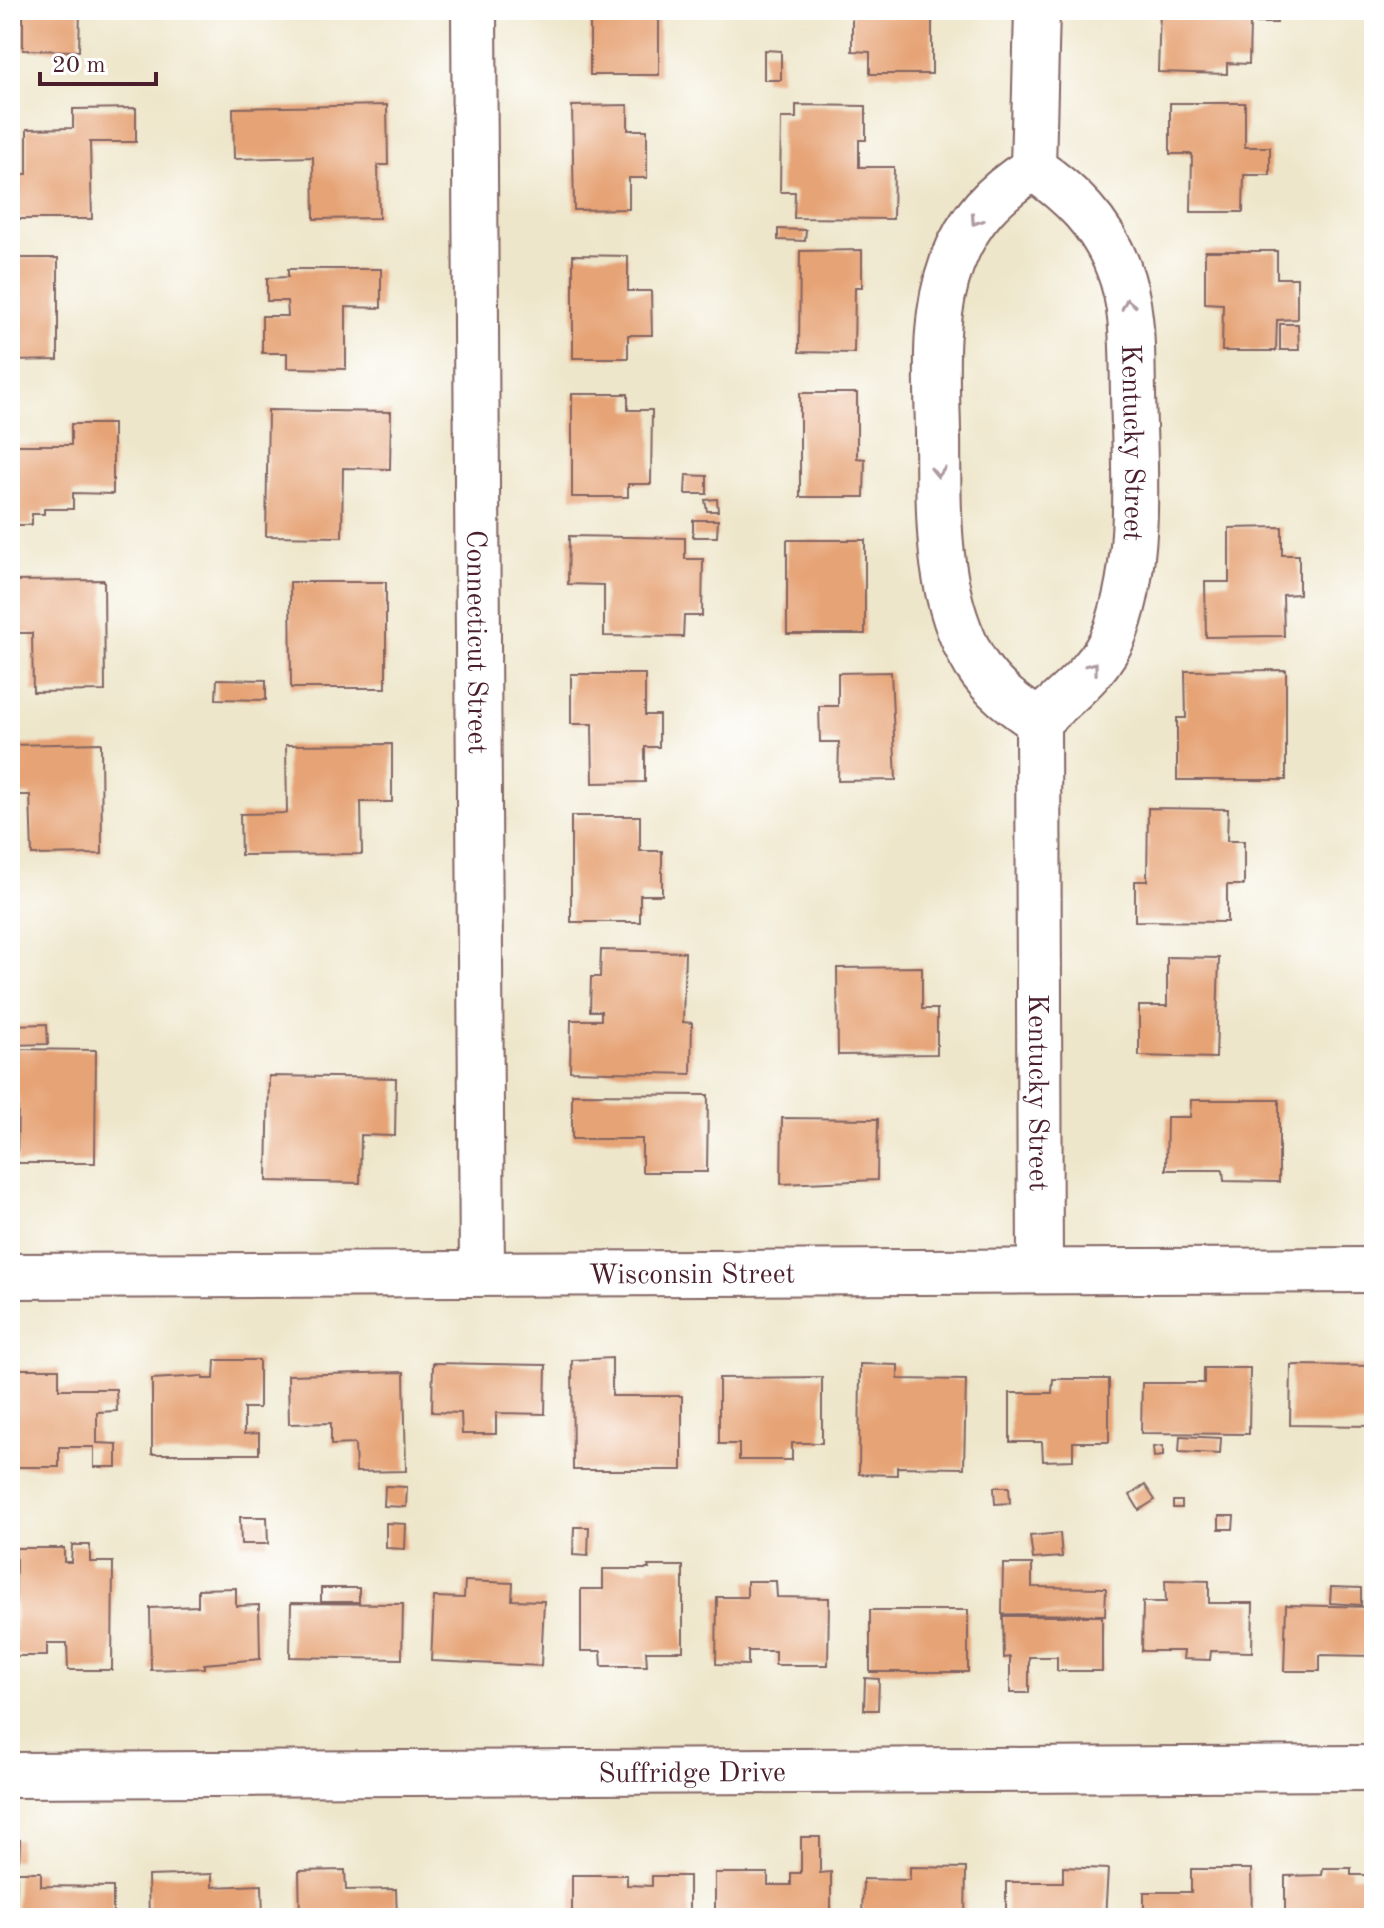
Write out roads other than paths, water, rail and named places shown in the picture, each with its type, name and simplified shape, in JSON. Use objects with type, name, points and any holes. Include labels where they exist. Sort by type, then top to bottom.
[{"type":"street","name":"Connecticut Street","points":[[474,10],[482,1273]]},
{"type":"street","points":[[1037,10],[1033,168],[995,192],[971,226],[952,263],[936,349],[939,529],[944,575],[956,620],[976,664],[1003,698],[1038,721]]},
{"type":"street","name":"Kentucky Street","points":[[1033,168],[1069,193],[1096,227],[1118,266],[1130,310],[1134,453],[1133,543],[1128,587],[1115,632],[1095,668],[1038,721],[1040,1271]]},
{"type":"street","name":"Wisconsin Street","points":[[10,1276],[1374,1270]]},
{"type":"street","name":"Suffridge Drive","points":[[10,1775],[1374,1768]]}]
